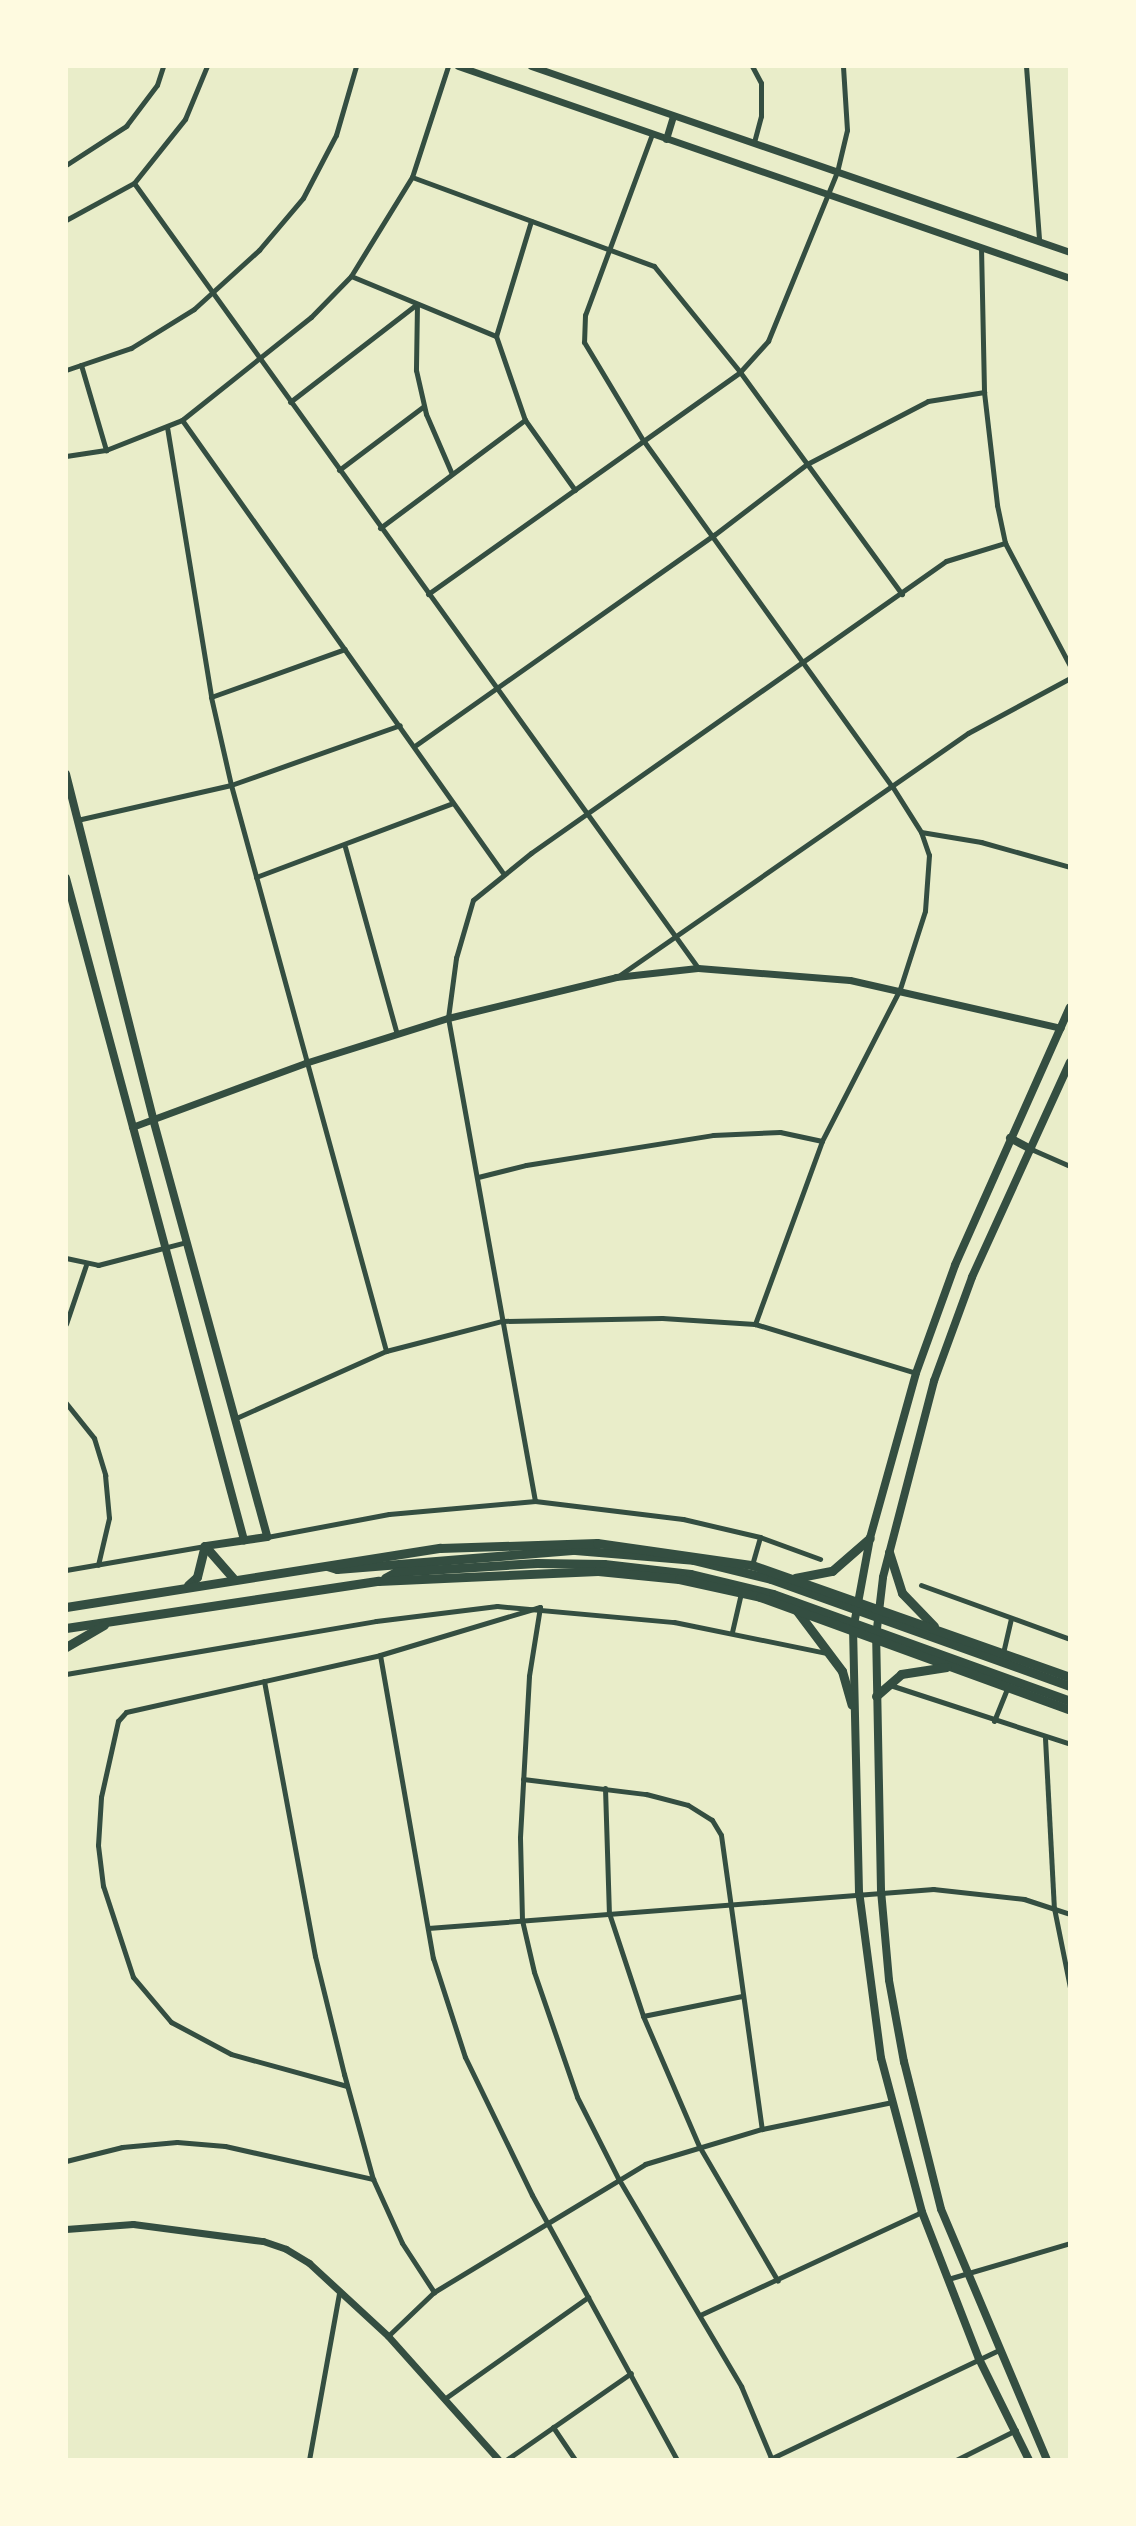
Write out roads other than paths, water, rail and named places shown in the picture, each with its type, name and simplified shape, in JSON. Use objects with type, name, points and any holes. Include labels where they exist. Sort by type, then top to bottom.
[{"type":"main road","points":[[66,774],[153,1119],[267,1537],[205,1546]]},
{"type":"main road","points":[[66,878],[244,1540]]},
{"type":"main road","points":[[1029,2459],[979,2359],[922,2212],[891,2102],[868,1984],[859,1892],[852,1705],[853,1630],[870,1538],[916,1373],[955,1265],[1069,1007]]},
{"type":"main road","points":[[1047,2459],[998,2351],[967,2273],[920,2133],[889,1980],[881,1890],[876,1637],[889,1552],[934,1381],[972,1277],[1069,1062]]},
{"type":"main road","points":[[1010,1138],[1031,1149]]},
{"type":"main road","points":[[793,1578],[832,1571],[870,1538]]},
{"type":"main road","points":[[66,1607],[322,1564],[521,1542],[661,1549],[752,1565],[1069,1677]]},
{"type":"main road","points":[[205,1546],[233,1578]]},
{"type":"main road","points":[[187,1586],[197,1577],[205,1546]]},
{"type":"main road","points":[[322,1564],[337,1569],[575,1549],[693,1560],[771,1579],[1069,1686]]},
{"type":"main road","points":[[889,1552],[902,1593],[940,1631]]},
{"type":"main road","points":[[378,1581],[396,1572],[537,1563],[604,1564],[690,1574],[773,1594],[1069,1701]]},
{"type":"main road","points":[[66,1628],[378,1581],[598,1571],[679,1579],[793,1608],[1069,1710]]},
{"type":"main road","points":[[836,1623],[849,1615],[839,1596]]},
{"type":"main road","points":[[793,1608],[842,1671],[852,1705]]},
{"type":"main road","points":[[906,1649],[901,1638],[912,1620]]},
{"type":"main road","points":[[66,1647],[112,1621]]},
{"type":"main road","points":[[876,1696],[901,1674],[947,1667]]},
{"type":"street","points":[[66,165],[126,126],[157,85],[163,66]]},
{"type":"street","points":[[66,220],[134,183],[185,119],[207,66]]},
{"type":"street","points":[[66,370],[131,348],[194,309],[259,250],[303,198],[337,135],[356,66]]},
{"type":"street","points":[[66,456],[106,450],[182,420],[262,361],[351,276],[412,177],[448,66]]},
{"type":"street","points":[[458,66],[1069,278]]},
{"type":"street","points":[[531,66],[1069,252]]},
{"type":"street","points":[[752,66],[761,83],[761,116],[754,143]]},
{"type":"street","points":[[428,594],[740,372],[768,341],[837,172],[847,131],[843,66]]},
{"type":"street","points":[[1026,66],[1039,240]]},
{"type":"street","points":[[666,139],[673,116]]},
{"type":"street","points":[[652,134],[585,315],[584,342],[643,440],[715,535],[892,786],[921,832],[929,855],[925,911],[900,989],[822,1142],[755,1324]]},
{"type":"street","points":[[412,177],[654,266],[740,372],[902,594]]},
{"type":"street","points":[[134,183],[674,939],[698,968]]},
{"type":"street","points":[[531,221],[496,336],[525,420],[575,490]]},
{"type":"street","points":[[981,247],[984,392],[1005,543],[1069,666]]},
{"type":"street","points":[[351,276],[496,336]]},
{"type":"street","points":[[289,402],[417,304]]},
{"type":"street","points":[[417,304],[413,343],[424,406],[452,474]]},
{"type":"street","points":[[81,365],[106,450]]},
{"type":"street","points":[[416,745],[498,690],[715,535],[807,464],[928,401],[984,392]]},
{"type":"street","points":[[339,470],[424,406]]},
{"type":"street","points":[[182,420],[416,745],[503,873]]},
{"type":"street","points":[[380,528],[525,420]]},
{"type":"street","points":[[167,427],[211,697],[231,785],[386,1351]]},
{"type":"street","points":[[535,1501],[448,1018],[456,958],[473,900],[503,873],[806,663],[946,561],[1005,543]]},
{"type":"street","points":[[211,697],[345,649]]},
{"type":"street","points":[[616,977],[968,733],[1069,678]]},
{"type":"street","points":[[77,820],[231,785],[400,725]]},
{"type":"street","points":[[256,877],[345,847],[453,803]]},
{"type":"street","points":[[921,832],[981,842],[1069,867]]},
{"type":"street","points":[[345,847],[397,1034]]},
{"type":"street","points":[[132,1127],[305,1063],[448,1018],[616,977],[698,968],[837,978],[900,989],[1061,1028]]},
{"type":"street","points":[[478,1178],[526,1165],[713,1135],[780,1132],[822,1142]]},
{"type":"street","points":[[1031,1149],[1069,1166]]},
{"type":"street","points":[[66,1258],[86,1265],[186,1242]]},
{"type":"street","points":[[66,1324],[86,1265]]},
{"type":"street","points":[[233,1419],[386,1351],[502,1321],[662,1318],[755,1324],[916,1373]]},
{"type":"street","points":[[66,1403],[94,1438],[105,1475],[109,1518],[98,1565]]},
{"type":"street","points":[[267,1537],[389,1514],[535,1501],[636,1511],[760,1537],[820,1559]]},
{"type":"street","points":[[752,1565],[760,1537]]},
{"type":"street","points":[[66,1570],[205,1546]]},
{"type":"street","points":[[921,1586],[1069,1639]]},
{"type":"street","points":[[732,1632],[741,1593]]},
{"type":"street","points":[[66,1674],[376,1621],[497,1606],[540,1607],[732,1632],[830,1654]]},
{"type":"street","points":[[347,2086],[231,2054],[171,2022],[133,1977],[103,1886],[98,1845],[102,1797],[118,1721],[126,1713],[380,1655],[540,1607]]},
{"type":"street","points":[[540,1607],[529,1676],[523,1779],[522,1920],[553,2037],[618,2178],[741,2386],[771,2459],[998,2351]]},
{"type":"street","points":[[1003,1653],[1011,1619]]},
{"type":"street","points":[[380,1655],[433,1958],[465,2057],[547,2221],[677,2459]]},
{"type":"street","points":[[264,1681],[307,1917],[347,2086],[373,2179],[402,2243],[434,2292]]},
{"type":"street","points":[[887,1684],[1069,1744]]},
{"type":"street","points":[[994,1721],[1007,1689]]},
{"type":"street","points":[[1045,1738],[1054,1908],[1069,1987]]},
{"type":"street","points":[[523,1779],[605,1788],[688,1805],[712,1820],[721,1835],[727,1903],[762,2129]]},
{"type":"street","points":[[605,1788],[609,1913],[643,2016],[699,2146],[778,2281]]},
{"type":"street","points":[[428,1928],[881,1890],[983,1892],[1069,1914]]},
{"type":"street","points":[[643,2016],[742,1996]]},
{"type":"street","points":[[388,2336],[434,2292],[618,2178],[699,2146],[762,2129],[891,2102]]},
{"type":"street","points":[[66,2161],[122,2147],[177,2142],[225,2146],[373,2179]]},
{"type":"street","points":[[700,2315],[922,2212]]},
{"type":"street","points":[[66,2229],[133,2224],[262,2241],[309,2263],[388,2336],[447,2397],[499,2459]]},
{"type":"street","points":[[948,2279],[1069,2242]]},
{"type":"street","points":[[309,2459],[339,2292]]},
{"type":"street","points":[[447,2397],[589,2297]]},
{"type":"street","points":[[506,2459],[631,2373]]},
{"type":"street","points":[[553,2427],[575,2459]]},
{"type":"street","points":[[956,2459],[1016,2430]]}]
